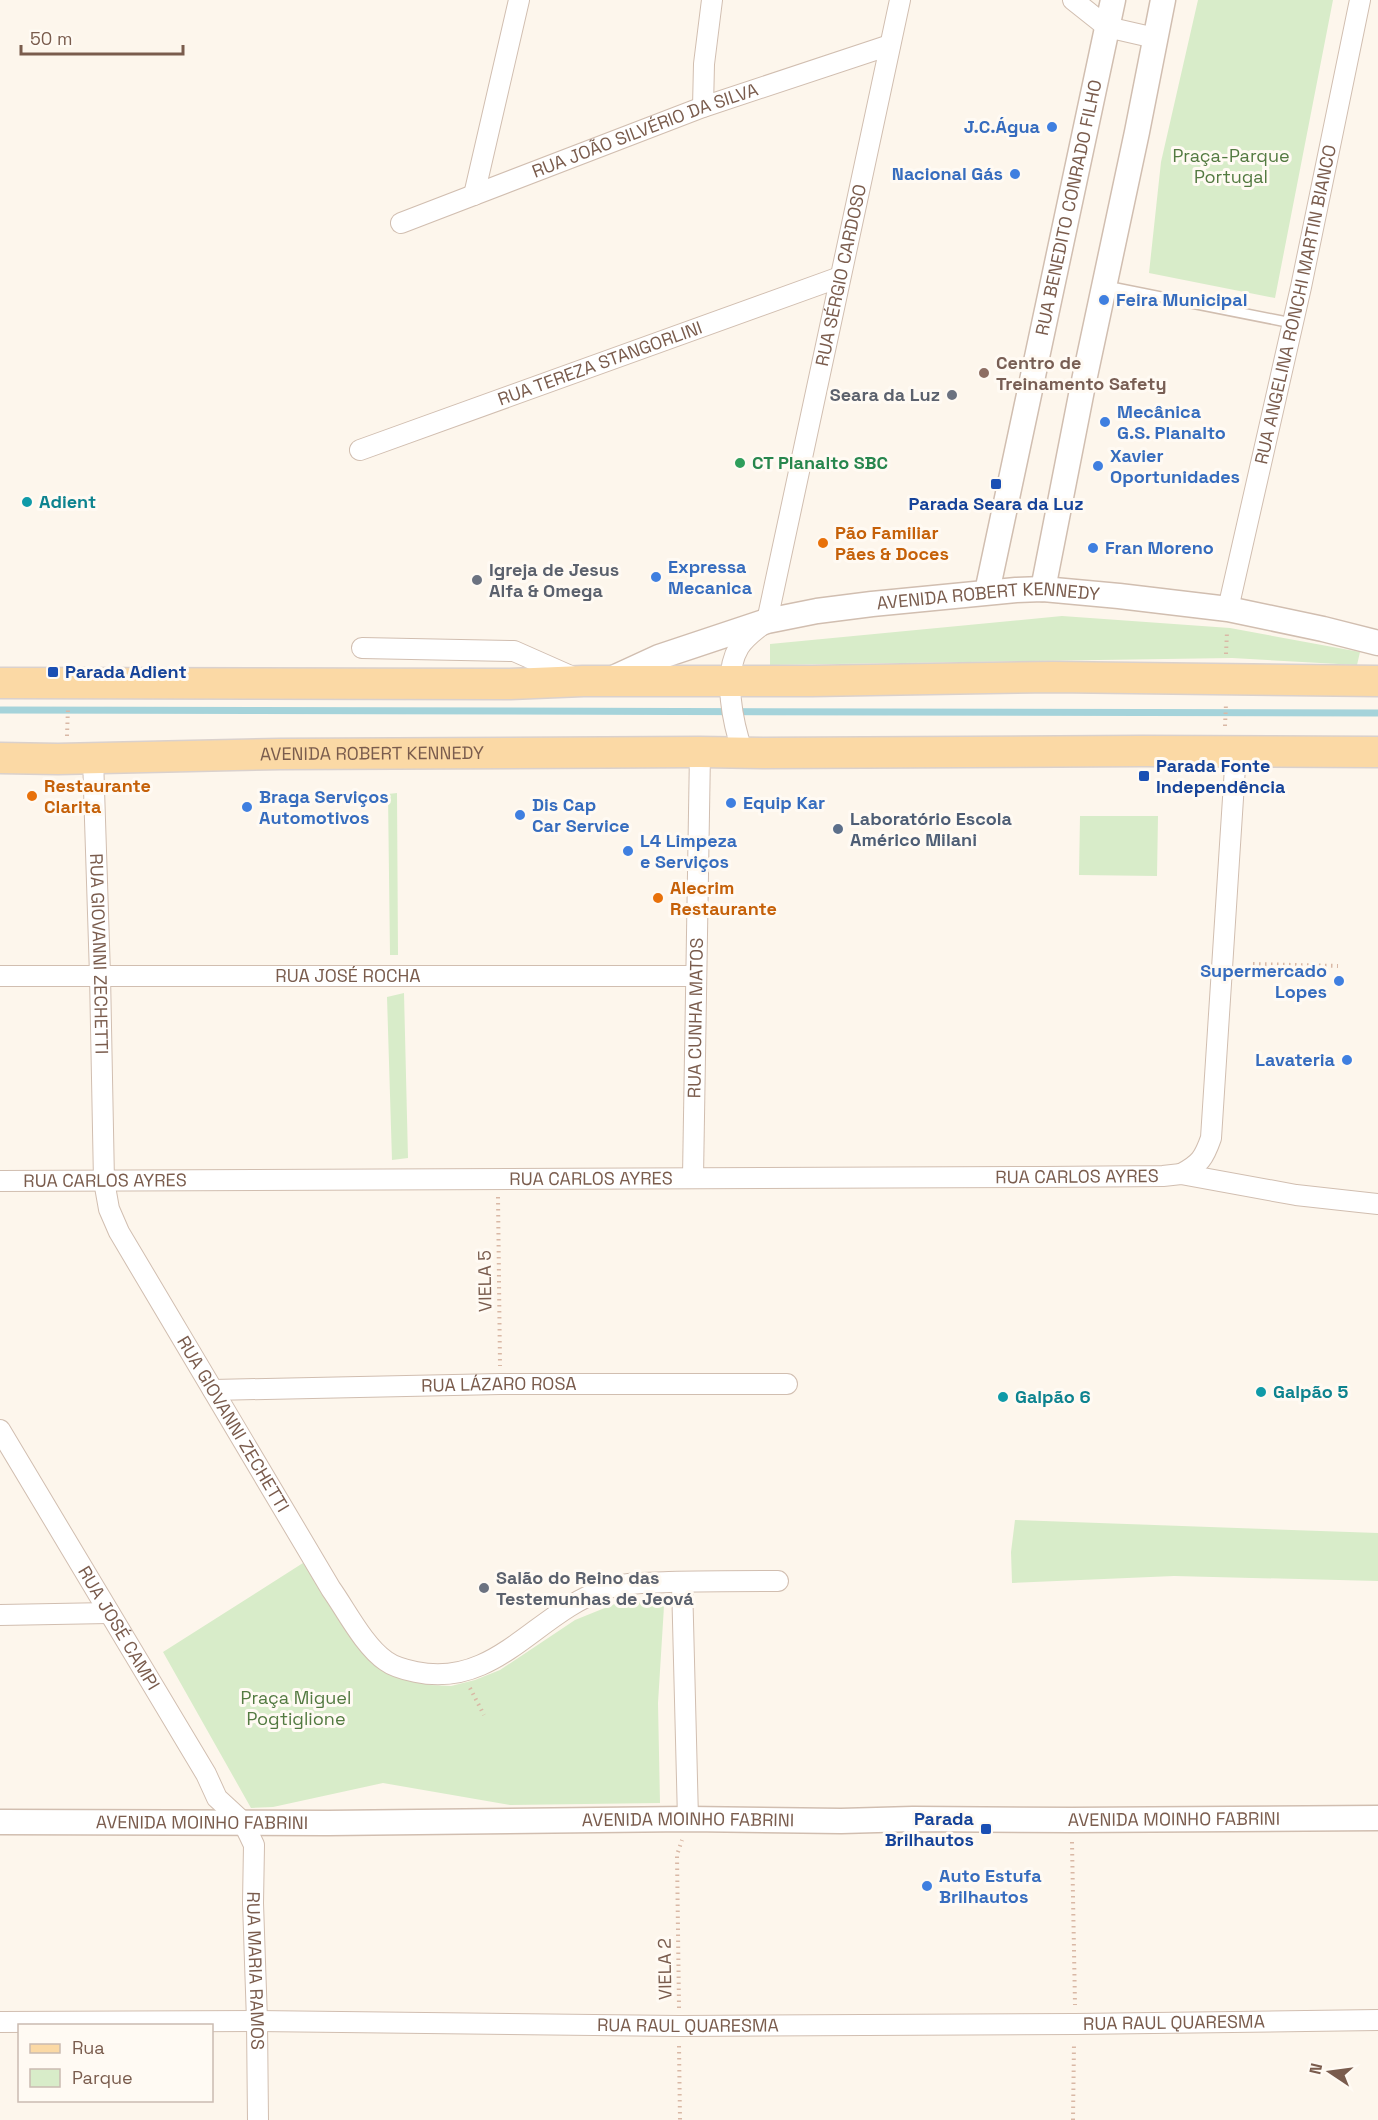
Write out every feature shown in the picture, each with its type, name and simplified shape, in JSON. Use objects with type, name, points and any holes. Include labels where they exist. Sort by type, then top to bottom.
[{"type":"main road","name":"AVENIDA ROBERT KENNEDY","points":[[0,683],[510,684],[594,681],[731,688],[1053,677],[1225,691],[1378,681]]},
{"type":"main road","name":"AVENIDA ROBERT KENNEDY","points":[[0,758],[700,752],[741,746],[1141,751],[1231,743],[1378,752]]},
{"type":"street","points":[[474,195],[519,0]]},
{"type":"street","points":[[703,107],[706,41],[712,0]]},
{"type":"street","name":"RUA SÉRGIO CARDOSO","points":[[767,621],[900,0]]},
{"type":"street","points":[[1073,0],[1107,27],[1155,38]]},
{"type":"street","name":"RUA BENEDITO CONRADO FILHO","points":[[987,592],[1113,0]]},
{"type":"street","points":[[1043,589],[1163,0]]},
{"type":"street","name":"RUA ANGELINA RONCHI MARTIN BIANCO","points":[[1228,609],[1293,323],[1360,0]]},
{"type":"street","name":"RUA JOÃO SILVÉRIO DA SILVA","points":[[401,223],[703,107],[890,45]]},
{"type":"street","name":"RUA TEREZA STANGORLINI","points":[[360,450],[840,277]]},
{"type":"street","name":"AVENIDA ROBERT KENNEDY","points":[[362,648],[514,651],[594,681],[767,621],[817,611],[872,604],[987,592],[1043,589],[1228,609],[1378,643]]},
{"type":"street","points":[[741,746],[733,718],[732,663],[747,637],[767,621]]},
{"type":"street","points":[[1181,1174],[1196,1166],[1205,1155],[1211,1138],[1231,743]]},
{"type":"street","name":"RUA CUNHA MATOS","points":[[693,1177],[700,752]]},
{"type":"street","name":"RUA GIOVANNI ZECHETTI","points":[[93,758],[104,1181],[109,1209],[119,1232],[331,1588],[368,1643],[386,1661],[406,1670],[426,1674],[443,1674],[478,1667],[493,1660],[576,1600],[607,1588],[640,1583],[778,1581]]},
{"type":"street","name":"RUA JOSÉ ROCHA","points":[[0,976],[696,976]]},
{"type":"street","name":"RUA CARLOS AYRES","points":[[0,1181],[1044,1177],[1181,1174],[1296,1195],[1378,1204]]},
{"type":"street","name":"RUA LÁZARO ROSA","points":[[213,1390],[500,1384],[787,1384]]},
{"type":"street","name":"RUA JOSÉ CAMPI","points":[[0,1430],[206,1773],[217,1798],[243,1822]]},
{"type":"street","points":[[682,1582],[688,1819]]},
{"type":"street","points":[[0,1616],[109,1613]]},
{"type":"street","name":"AVENIDA MOINHO FABRINI","points":[[0,1822],[328,1823],[688,1819],[1378,1818]]},
{"type":"street","name":"RUA MARIA RAMOS","points":[[243,1822],[254,1845],[253,1903],[258,2120]]},
{"type":"street","name":"RUA RAUL QUARESMA","points":[[0,2022],[257,2020],[679,2026],[1378,2020]]},
{"type":"lane","points":[[1104,285],[1293,323]]},
{"type":"path","points":[[1228,609],[1225,691],[1231,743]]},
{"type":"path","points":[[68,702],[68,737]]},
{"type":"path","points":[[1253,964],[1338,966]]},
{"type":"path","name":"VIELA 5","points":[[497,1178],[500,1384]]},
{"type":"path","points":[[466,1679],[484,1715]]},
{"type":"path","name":"VIELA 2","points":[[680,2120],[677,1856],[688,1819]]},
{"type":"path","points":[[1072,1820],[1075,2024],[1073,2120]]},
{"type":"green space","name":"Praça-Parque Portugal","points":[[1198,0],[1333,0],[1275,298],[1149,273],[1161,162]]},
{"type":"green space","points":[[1062,616],[1230,628],[1360,652],[1357,665],[1232,658],[770,665],[770,644]]},
{"type":"green space","points":[[397,793],[398,955],[390,955],[388,794]]},
{"type":"green space","points":[[1080,816],[1158,816],[1157,876],[1079,875]]},
{"type":"green space","points":[[404,993],[408,1158],[392,1160],[387,997]]},
{"type":"green space","points":[[1015,1520],[1378,1533],[1378,1581],[1174,1576],[1012,1583],[1011,1552]]},
{"type":"green space","name":"Praça Miguel Pogtiglione","points":[[303,1563],[369,1660],[430,1685],[451,1686],[500,1670],[575,1620],[622,1601],[639,1600],[664,1606],[658,1703],[660,1803],[510,1805],[383,1783],[273,1807],[251,1808],[163,1652]]},
{"type":"waterway","points":[[0,710],[1378,713]]},
{"type":"place","name":"J.C.Água","points":[[1052,127]]},
{"type":"place","name":"Nacional Gás","points":[[1015,174]]},
{"type":"place","name":"Feira Municipal","points":[[1104,300]]},
{"type":"place","name":"Centro de Treinamento Safety","points":[[984,373]]},
{"type":"place","name":"Seara da Luz","points":[[952,395]]},
{"type":"place","name":"Mecânica G.S. Planalto","points":[[1105,422]]},
{"type":"place","name":"CT Planalto SBC","points":[[740,463]]},
{"type":"place","name":"Xavier Oportunidades","points":[[1098,466]]},
{"type":"place","name":"Parada Seara da Luz","points":[[996,484]]},
{"type":"place","name":"Adient","points":[[27,502]]},
{"type":"place","name":"Pão Familiar Pães & Doces","points":[[823,543]]},
{"type":"place","name":"Fran Moreno","points":[[1093,548]]},
{"type":"place","name":"Expressa Mecanica","points":[[656,577]]},
{"type":"place","name":"Igreja de Jesus Alfa & Omega","points":[[477,580]]},
{"type":"place","name":"Parada Adient","points":[[53,672]]},
{"type":"place","name":"Parada Fonte Independência","points":[[1144,776]]},
{"type":"place","name":"Restaurante Clarita","points":[[32,796]]},
{"type":"place","name":"Equip Kar","points":[[731,803]]},
{"type":"place","name":"Braga Serviços Automotivos","points":[[247,807]]},
{"type":"place","name":"Dis Cap Car Service","points":[[520,815]]},
{"type":"place","name":"Laboratório Escola Américo Milani","points":[[838,829]]},
{"type":"place","name":"L4 Limpeza e Serviços","points":[[628,851]]},
{"type":"place","name":"Alecrim Restaurante","points":[[658,898]]},
{"type":"place","name":"Supermercado Lopes","points":[[1339,981]]},
{"type":"place","name":"Lavateria","points":[[1347,1060]]},
{"type":"place","name":"Galpão 5","points":[[1261,1392]]},
{"type":"place","name":"Galpão 6","points":[[1003,1397]]},
{"type":"place","name":"Salão do Reino das Testemunhas de Jeová","points":[[484,1588]]},
{"type":"place","name":"Parada Brilhautos","points":[[986,1829]]},
{"type":"place","name":"Auto Estufa Brilhautos","points":[[927,1886]]}]
